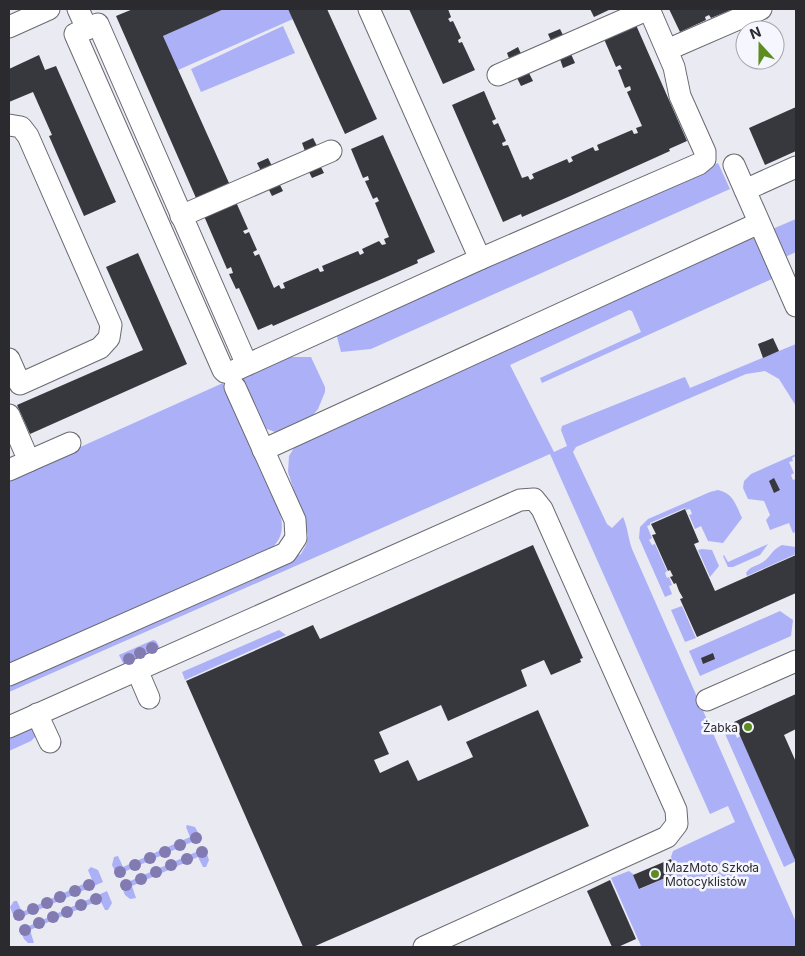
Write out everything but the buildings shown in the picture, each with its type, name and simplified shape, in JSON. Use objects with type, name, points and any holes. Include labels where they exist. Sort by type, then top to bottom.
[{"type":"street","points":[[9,27],[49,9]]},
{"type":"street","points":[[78,9],[87,29]]},
{"type":"street","points":[[368,9],[480,259]]},
{"type":"street","points":[[247,365],[98,24],[75,34],[225,372],[229,373],[247,365],[480,259],[699,164],[705,159],[705,152],[680,96],[674,67],[649,9],[498,75]]},
{"type":"street","points":[[667,50],[761,9]]},
{"type":"street","points":[[9,125],[21,128],[28,136],[111,325],[109,338],[100,348],[14,386],[9,359]]},
{"type":"street","points":[[181,216],[331,151]]},
{"type":"street","points":[[734,165],[796,306]]},
{"type":"street","points":[[745,190],[796,167]]},
{"type":"street","points":[[264,450],[759,223]]},
{"type":"street","points":[[9,675],[286,553],[296,538],[295,520],[235,387]]},
{"type":"street","points":[[9,415],[29,461]]},
{"type":"street","points":[[9,470],[70,443]]},
{"type":"street","points":[[9,727],[520,500],[534,499],[542,509],[676,810],[678,824],[667,837],[424,947]]},
{"type":"street","points":[[707,700],[796,661]]},
{"type":"street","points":[[136,670],[149,698]]},
{"type":"street","points":[[38,714],[50,742]]},
{"type":"shaded area","points":[[224,9],[288,9],[293,19],[178,70],[163,36]]},
{"type":"shaded area","points":[[283,26],[295,53],[201,92],[191,69]]},
{"type":"shaded area","points":[[718,163],[730,189],[371,349],[341,352],[336,333]]},
{"type":"shaded area","points":[[796,219],[796,252],[783,258],[770,230]]},
{"type":"shaded area","points":[[754,238],[774,278],[542,383],[540,378],[641,332],[632,311],[629,310],[510,365],[554,452],[567,446],[561,430],[562,426],[685,377],[690,388],[796,344],[796,406],[779,379],[765,371],[746,374],[576,447],[573,452],[607,524],[612,528],[623,517],[632,549],[796,922],[796,947],[639,947],[641,946],[611,878],[629,871],[633,874],[640,889],[677,873],[671,857],[673,851],[735,822],[728,806],[710,814],[550,454],[9,692],[9,684],[301,554],[306,545],[308,535],[288,472],[289,456],[297,443]]},
{"type":"shaded area","points":[[280,357],[311,357],[325,387],[325,392],[318,409],[313,415],[275,432],[264,428],[239,376]]},
{"type":"shaded area","points":[[223,383],[280,513],[282,529],[277,542],[269,551],[9,666],[9,479]]},
{"type":"shaded area","points":[[796,454],[792,458],[793,461],[789,462],[794,473],[791,475],[793,480],[796,479],[796,532],[793,533],[789,523],[770,530],[766,520],[770,515],[764,501],[748,499],[743,488],[744,481],[751,474]]},
{"type":"shaded area","points":[[718,490],[731,497],[742,518],[723,543],[708,541],[701,526],[695,529],[689,515],[692,514],[690,509],[686,510],[685,508],[647,526],[652,538],[649,540],[652,545],[655,544],[667,571],[665,573],[667,578],[669,577],[672,585],[669,586],[672,594],[665,597],[639,538],[640,527],[648,519]]},
{"type":"shaded area","points":[[768,544],[760,555],[733,567],[728,567],[723,556],[728,562]]},
{"type":"shaded area","points":[[782,545],[796,547],[796,554],[747,576],[746,573],[750,569],[766,560],[775,549]]},
{"type":"shaded area","points":[[698,550],[712,550],[719,566],[710,577]]},
{"type":"shaded area","points":[[682,606],[696,638],[685,642],[671,610]]},
{"type":"shaded area","points":[[780,611],[793,620],[791,636],[700,676],[689,651]]},
{"type":"shaded area","points":[[279,630],[286,635],[185,680],[182,672]]},
{"type":"shaded area","points":[[153,640],[156,641],[161,650],[124,665],[119,655]]},
{"type":"shaded area","points":[[730,723],[737,738],[741,736],[796,861],[784,867],[722,727]]},
{"type":"shaded area","points":[[31,726],[36,736],[31,741],[9,751],[9,735]]},
{"type":"shaded area","points":[[187,825],[195,827],[201,838],[117,875],[112,865],[114,857],[118,856],[123,867],[190,837]]},
{"type":"shaded area","points":[[205,848],[209,860],[206,867],[203,867],[198,857],[132,886],[136,898],[130,899],[125,895],[121,885]]},
{"type":"shaded area","points":[[91,867],[98,870],[103,882],[15,920],[10,907],[14,901],[17,901],[22,912],[92,880],[88,870]]},
{"type":"shaded area","points":[[107,891],[112,903],[108,910],[105,910],[100,900],[30,930],[34,943],[28,943],[24,939],[20,930]]},
{"type":"place","name":"Żabka","points":[[748,727]]},
{"type":"place","name":"MazMoto Szkoła Motocyklistów","points":[[655,874]]}]
